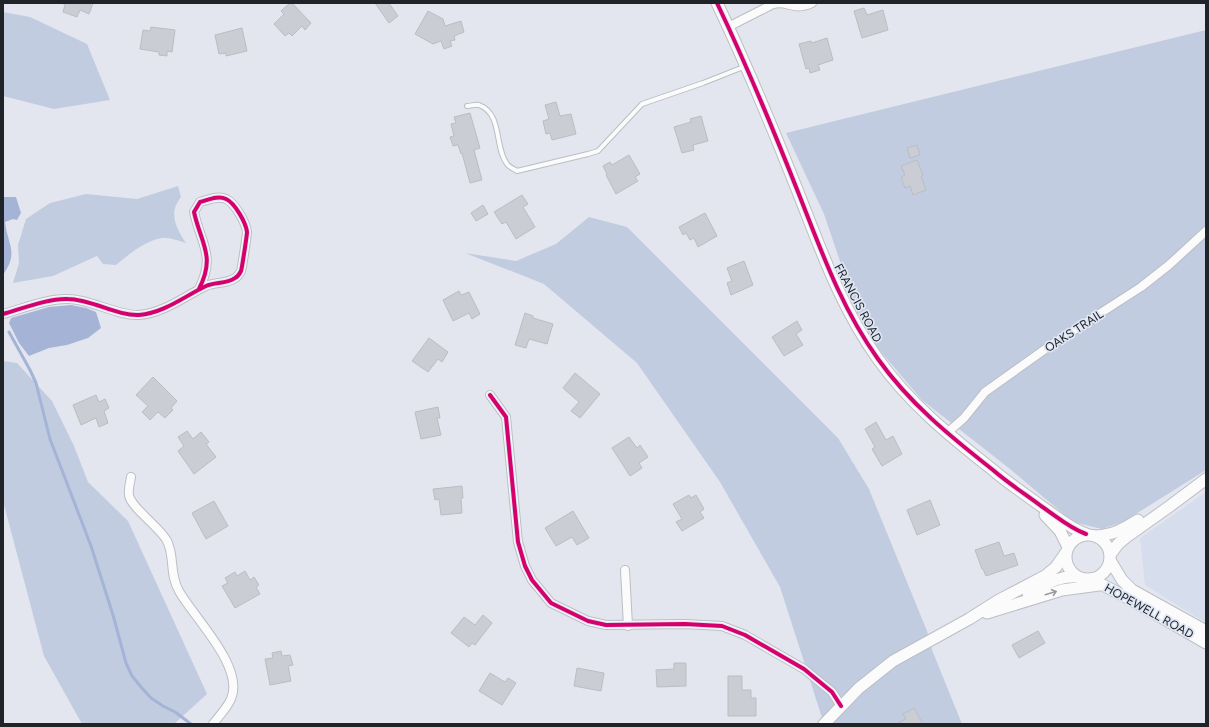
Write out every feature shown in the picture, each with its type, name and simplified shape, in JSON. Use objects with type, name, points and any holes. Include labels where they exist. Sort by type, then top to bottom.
[{"type":"street","name":"FRANCIS ROAD","points":[[717,3],[746,66],[829,271],[852,317],[878,360],[917,405],[947,433],[1010,484],[1054,523],[1062,536],[1066,550]]},
{"type":"street","points":[[728,27],[774,4],[782,3],[795,7],[801,7],[812,3]]},
{"type":"street","points":[[6,313],[51,301],[68,299],[139,315],[155,311],[180,301],[212,283],[221,283],[234,278],[241,270],[247,232],[237,210],[227,199],[218,197],[200,202],[194,212],[203,238],[208,267],[199,289]]},
{"type":"street","name":"OAKS TRAIL","points":[[947,433],[964,418],[985,392],[1051,345],[1141,287],[1169,265],[1205,230]]},
{"type":"street","points":[[490,396],[506,417],[518,542],[525,566],[532,580],[551,603],[576,616],[606,626],[685,624],[722,626],[745,635],[804,669],[832,692],[841,706]]},
{"type":"street","points":[[131,477],[129,496],[134,506],[151,521],[167,541],[170,552],[172,572],[179,590],[223,653],[232,671],[233,683],[231,698],[213,724]]},
{"type":"street","points":[[824,724],[859,688],[893,661],[970,619],[999,600],[1052,571],[1061,562],[1072,540],[1079,536],[1112,534],[1123,529],[1202,481]]},
{"type":"street","points":[[1066,550],[1065,561],[1072,573],[1084,580],[1091,580],[1098,577],[1104,573],[1108,567],[1110,558],[1118,544],[1124,538],[1170,506],[1202,481]]},
{"type":"street","name":"FRANCIS ROAD","points":[[1010,484],[1069,526],[1091,535]]},
{"type":"street","points":[[1091,535],[1106,543],[1110,558]]},
{"type":"street","name":"HOPEWELL ROAD","points":[[1110,558],[1122,580],[1132,590],[1206,631]]},
{"type":"street","points":[[624,570],[628,626]]},
{"type":"street","points":[[988,613],[1054,580],[1066,577],[1078,577]]},
{"type":"street","name":"HOPEWELL ROAD","points":[[1091,580],[1151,611],[1206,643]]},
{"type":"street","points":[[970,619],[1062,590],[1102,585]]},
{"type":"lane","points":[[467,106],[479,105],[488,111],[495,121],[502,154],[507,165],[518,171],[588,154],[598,150],[642,104],[703,83],[746,66]]},
{"type":"shaded area","points":[[3,12],[30,17],[87,44],[110,100],[54,109],[3,96]]},
{"type":"shaded area","points":[[1206,30],[1206,470],[1123,522],[1102,529],[1073,522],[1010,469],[922,400],[864,332],[824,214],[786,133]]},
{"type":"shaded area","points":[[178,186],[181,197],[177,203],[174,215],[179,232],[186,243],[162,238],[143,245],[116,265],[103,264],[97,256],[53,276],[13,283],[19,263],[18,245],[26,219],[50,203],[86,194],[137,199]]},
{"type":"shaded area","points":[[589,217],[627,227],[838,438],[869,489],[927,631],[932,650],[962,724],[824,724],[780,587],[720,482],[637,363],[544,284],[465,253],[516,261],[556,244]]},
{"type":"shaded area","points":[[3,361],[17,363],[52,401],[74,446],[88,482],[128,521],[207,694],[174,724],[82,724],[44,656],[3,501]]},
{"type":"shaded area","points":[[1206,492],[1206,623],[1145,585],[1140,538]]},
{"type":"water","points":[[3,197],[16,197],[21,213],[17,220],[13,219],[5,222],[11,254],[8,267],[3,275]]},
{"type":"water","points":[[71,305],[96,312],[101,328],[88,338],[67,345],[49,348],[29,356],[19,343],[9,323],[11,318],[49,307]]},
{"type":"building","points":[[62,3],[93,3],[89,14],[80,10],[77,17],[63,12],[65,5]]},
{"type":"building","points":[[292,3],[311,23],[305,30],[302,26],[292,36],[289,33],[285,36],[274,24],[284,14],[281,11]]},
{"type":"building","points":[[375,3],[389,3],[398,16],[389,23]]},
{"type":"building","points":[[864,8],[867,15],[883,10],[888,30],[862,38],[854,11]]},
{"type":"building","points":[[428,11],[443,19],[445,26],[461,21],[464,32],[454,36],[455,40],[450,41],[452,46],[444,49],[441,41],[433,44],[415,34]]},
{"type":"building","points":[[151,27],[175,30],[172,52],[167,51],[167,56],[159,55],[159,52],[140,49],[143,30],[150,31]]},
{"type":"building","points":[[242,28],[247,51],[226,56],[226,53],[219,54],[215,35]]},
{"type":"building","points":[[827,38],[833,60],[818,65],[820,70],[810,73],[809,68],[806,69],[799,44],[811,41],[812,43]]},
{"type":"building","points":[[556,102],[560,116],[571,114],[576,134],[552,140],[550,133],[546,134],[543,121],[549,119],[545,105]]},
{"type":"building","points":[[470,113],[480,148],[474,150],[482,180],[470,183],[462,153],[461,154],[458,145],[453,146],[450,137],[454,136],[451,124],[456,123],[454,117]]},
{"type":"building","points":[[701,116],[708,141],[693,145],[694,150],[682,153],[674,127],[691,122],[690,119]]},
{"type":"building","points":[[917,145],[920,155],[910,158],[907,148]]},
{"type":"building","points":[[629,155],[640,174],[635,177],[638,181],[616,194],[603,166],[610,162],[612,165]]},
{"type":"building","points":[[917,160],[923,175],[921,176],[926,190],[913,195],[910,186],[905,188],[901,177],[905,175],[901,166]]},
{"type":"building","points":[[522,195],[528,204],[523,207],[535,227],[516,239],[506,222],[502,224],[494,212]]},
{"type":"building","points":[[483,205],[488,214],[476,221],[471,213]]},
{"type":"building","points":[[705,213],[717,236],[698,247],[694,238],[690,240],[686,233],[683,235],[679,227]]},
{"type":"building","points":[[744,261],[753,285],[731,295],[727,283],[732,281],[727,268]]},
{"type":"building","points":[[459,291],[461,295],[469,292],[480,314],[472,319],[469,313],[453,321],[443,300]]},
{"type":"building","points":[[525,313],[533,316],[533,318],[553,324],[547,344],[529,339],[526,348],[515,345]]},
{"type":"building","points":[[797,321],[802,330],[796,334],[803,345],[784,356],[772,337]]},
{"type":"building","points":[[429,338],[448,352],[442,362],[438,359],[428,372],[412,361]]},
{"type":"building","points":[[575,373],[600,394],[580,418],[571,411],[579,402],[563,388]]},
{"type":"building","points":[[153,377],[177,401],[171,408],[173,410],[165,418],[158,412],[150,420],[142,412],[148,406],[136,395]]},
{"type":"building","points":[[96,395],[99,402],[105,399],[109,408],[104,411],[108,423],[99,427],[96,418],[81,425],[73,405]]},
{"type":"building","points":[[438,407],[440,418],[437,418],[441,435],[421,439],[415,412]]},
{"type":"building","points":[[876,422],[886,440],[893,436],[902,454],[882,466],[872,449],[875,447],[865,429]]},
{"type":"building","points":[[187,431],[193,439],[201,432],[209,442],[206,444],[216,457],[194,474],[178,451],[184,446],[178,437]]},
{"type":"building","points":[[629,437],[637,448],[640,445],[648,457],[639,463],[642,468],[630,476],[612,448]]},
{"type":"building","points":[[462,486],[462,513],[441,515],[439,499],[435,500],[433,489]]},
{"type":"building","points":[[689,495],[691,498],[696,495],[704,509],[700,512],[704,518],[682,531],[676,522],[682,519],[673,504]]},
{"type":"building","points":[[930,500],[940,525],[917,535],[907,510]]},
{"type":"building","points":[[214,501],[228,526],[206,539],[192,513]]},
{"type":"building","points":[[573,511],[589,538],[577,545],[572,537],[556,546],[545,528]]},
{"type":"building","points":[[999,542],[1004,556],[1014,553],[1018,565],[986,576],[975,550]]},
{"type":"building","points":[[245,571],[250,580],[254,577],[259,585],[256,587],[260,594],[235,608],[222,586],[228,583],[225,578],[235,572],[237,576]]},
{"type":"building","points":[[483,615],[492,623],[475,645],[472,643],[469,647],[451,633],[464,617],[475,625]]},
{"type":"building","points":[[1038,631],[1045,643],[1019,658],[1012,645]]},
{"type":"building","points":[[281,651],[282,656],[290,655],[293,665],[288,666],[291,681],[270,685],[265,659],[273,658],[272,653]]},
{"type":"building","points":[[674,663],[686,663],[686,686],[657,687],[656,670],[674,669]]},
{"type":"building","points":[[577,668],[604,673],[601,691],[574,686]]},
{"type":"building","points":[[490,673],[505,682],[508,678],[516,683],[502,705],[479,691]]},
{"type":"building","points":[[728,676],[742,676],[742,690],[751,690],[751,698],[756,698],[756,716],[728,716]]},
{"type":"building","points":[[914,708],[923,724],[896,724],[906,719],[903,714]]},
{"type":"waterway","points":[[9,332],[36,383],[50,439],[91,546],[113,615],[126,663],[132,676],[151,698],[175,712],[191,724]]},
{"type":"cycle path","points":[[717,3],[760,99],[816,239],[843,301],[865,340],[878,359],[903,390],[931,419],[1041,506],[1068,525],[1086,534]]},
{"type":"cycle path","points":[[3,314],[60,299],[86,302],[131,315],[148,314],[166,308],[206,286],[232,280],[237,277],[241,271],[247,232],[236,209],[229,201],[223,198],[213,198],[200,202],[194,212],[206,250],[207,259],[204,278],[199,289]]},
{"type":"cycle path","points":[[490,395],[506,417],[518,542],[525,566],[532,580],[551,603],[588,621],[606,625],[685,624],[722,626],[745,635],[804,669],[832,692],[841,706]]}]
